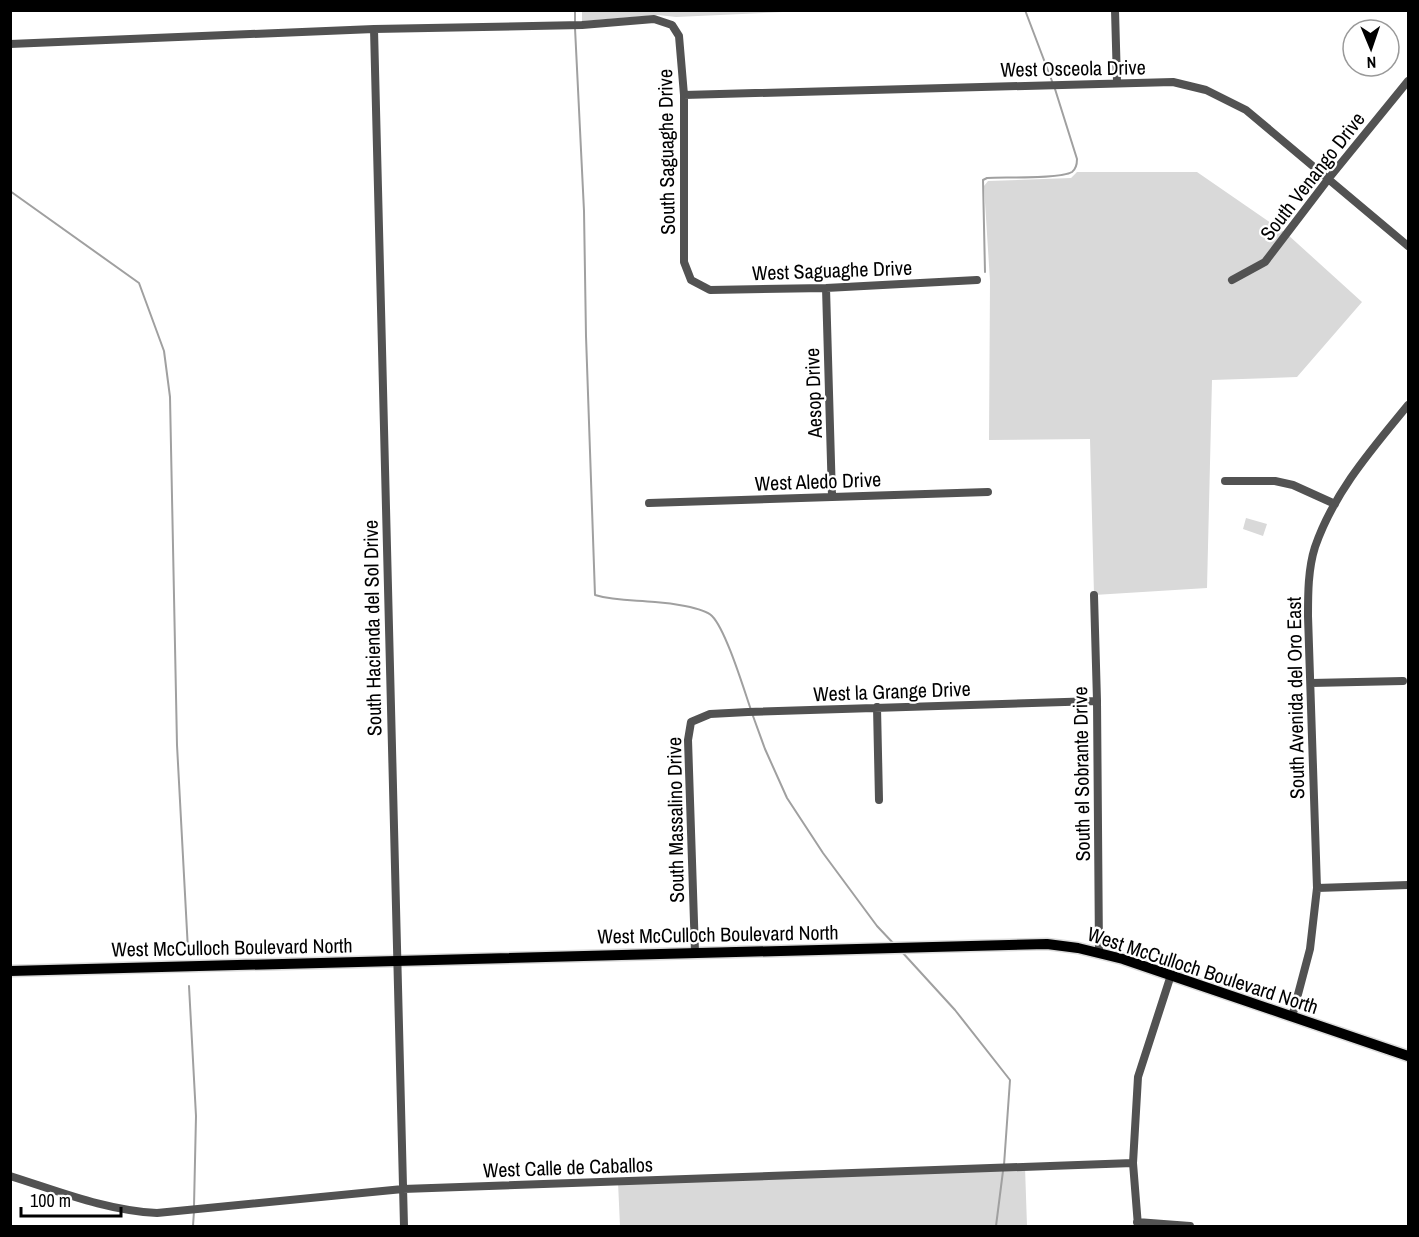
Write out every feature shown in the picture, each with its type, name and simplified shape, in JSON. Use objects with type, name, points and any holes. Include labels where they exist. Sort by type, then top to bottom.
[{"type":"main road","name":"West McCulloch Boulevard North","points":[[10,971],[1031,944],[1099,952],[1408,1056]]},
{"type":"street","points":[[1115,10],[1117,82]]},
{"type":"street","name":"South Saguaghe Drive","points":[[374,29],[582,25],[654,19],[672,25],[679,36],[684,95],[684,262],[691,280]]},
{"type":"street","points":[[10,44],[374,29]]},
{"type":"street","name":"South Hacienda del Sol Drive","points":[[374,29],[404,1227]]},
{"type":"street","name":"South Venango Drive","points":[[1232,280],[1265,262],[1329,178],[1408,81]]},
{"type":"street","name":"West Osceola Drive","points":[[684,95],[1173,82],[1206,90],[1246,110],[1408,246]]},
{"type":"street","name":"West Saguaghe Drive","points":[[691,280],[710,290],[826,288],[977,280]]},
{"type":"street","name":"Aesop Drive","points":[[826,288],[832,497]]},
{"type":"street","name":"South Avenida del Oro East","points":[[1292,1017],[1306,971],[1317,888],[1308,616],[1309,581],[1315,548],[1344,487],[1408,408]]},
{"type":"street","points":[[1225,481],[1275,481],[1293,485],[1335,504]]},
{"type":"street","name":"West Aledo Drive","points":[[649,503],[988,492]]},
{"type":"street","name":"South el Sobrante Drive","points":[[1094,595],[1099,952]]},
{"type":"street","points":[[1311,683],[1403,681]]},
{"type":"street","name":"West la Grange Drive","points":[[691,722],[710,714],[1097,701]]},
{"type":"street","points":[[877,707],[879,800]]},
{"type":"street","name":"South Massalino Drive","points":[[691,722],[688,740],[695,952]]},
{"type":"street","points":[[1317,888],[1408,885]]},
{"type":"street","points":[[1171,975],[1138,1077],[1133,1163],[1138,1224],[1190,1227]]},
{"type":"street","name":"West Calle de Caballos","points":[[10,1176],[116,1209],[135,1213],[157,1213],[403,1189],[1133,1163]]},
{"type":"shaded area","points":[[582,11],[804,11],[676,17],[658,15],[582,21]]},
{"type":"shaded area","points":[[1077,172],[1197,172],[1287,234],[1362,302],[1297,377],[1212,380],[1207,588],[1094,595],[1090,439],[989,440],[990,281],[984,186],[988,181],[1071,178]]},
{"type":"shaded area","points":[[1246,518],[1267,524],[1263,536],[1243,529]]},
{"type":"shaded area","points":[[1025,1167],[1027,1226],[620,1226],[618,1182]]},
{"type":"waterway","points":[[575,10],[575,23]]},
{"type":"waterway","points":[[985,272],[983,180],[1066,174],[1072,172],[1077,163],[1055,89],[1025,10]]},
{"type":"waterway","points":[[575,28],[584,211],[595,595],[685,606],[708,613],[717,623],[729,647],[751,710]]},
{"type":"waterway","points":[[10,191],[139,283],[164,351],[170,397],[177,745],[188,950]]},
{"type":"waterway","points":[[753,716],[787,798],[823,853],[877,926],[894,944]]},
{"type":"waterway","points":[[902,952],[955,1010],[1010,1080],[1004,1165]]},
{"type":"waterway","points":[[189,986],[196,1116],[194,1206]]},
{"type":"waterway","points":[[996,1226],[1003,1171]]},
{"type":"waterway","points":[[193,1226],[194,1211]]}]
